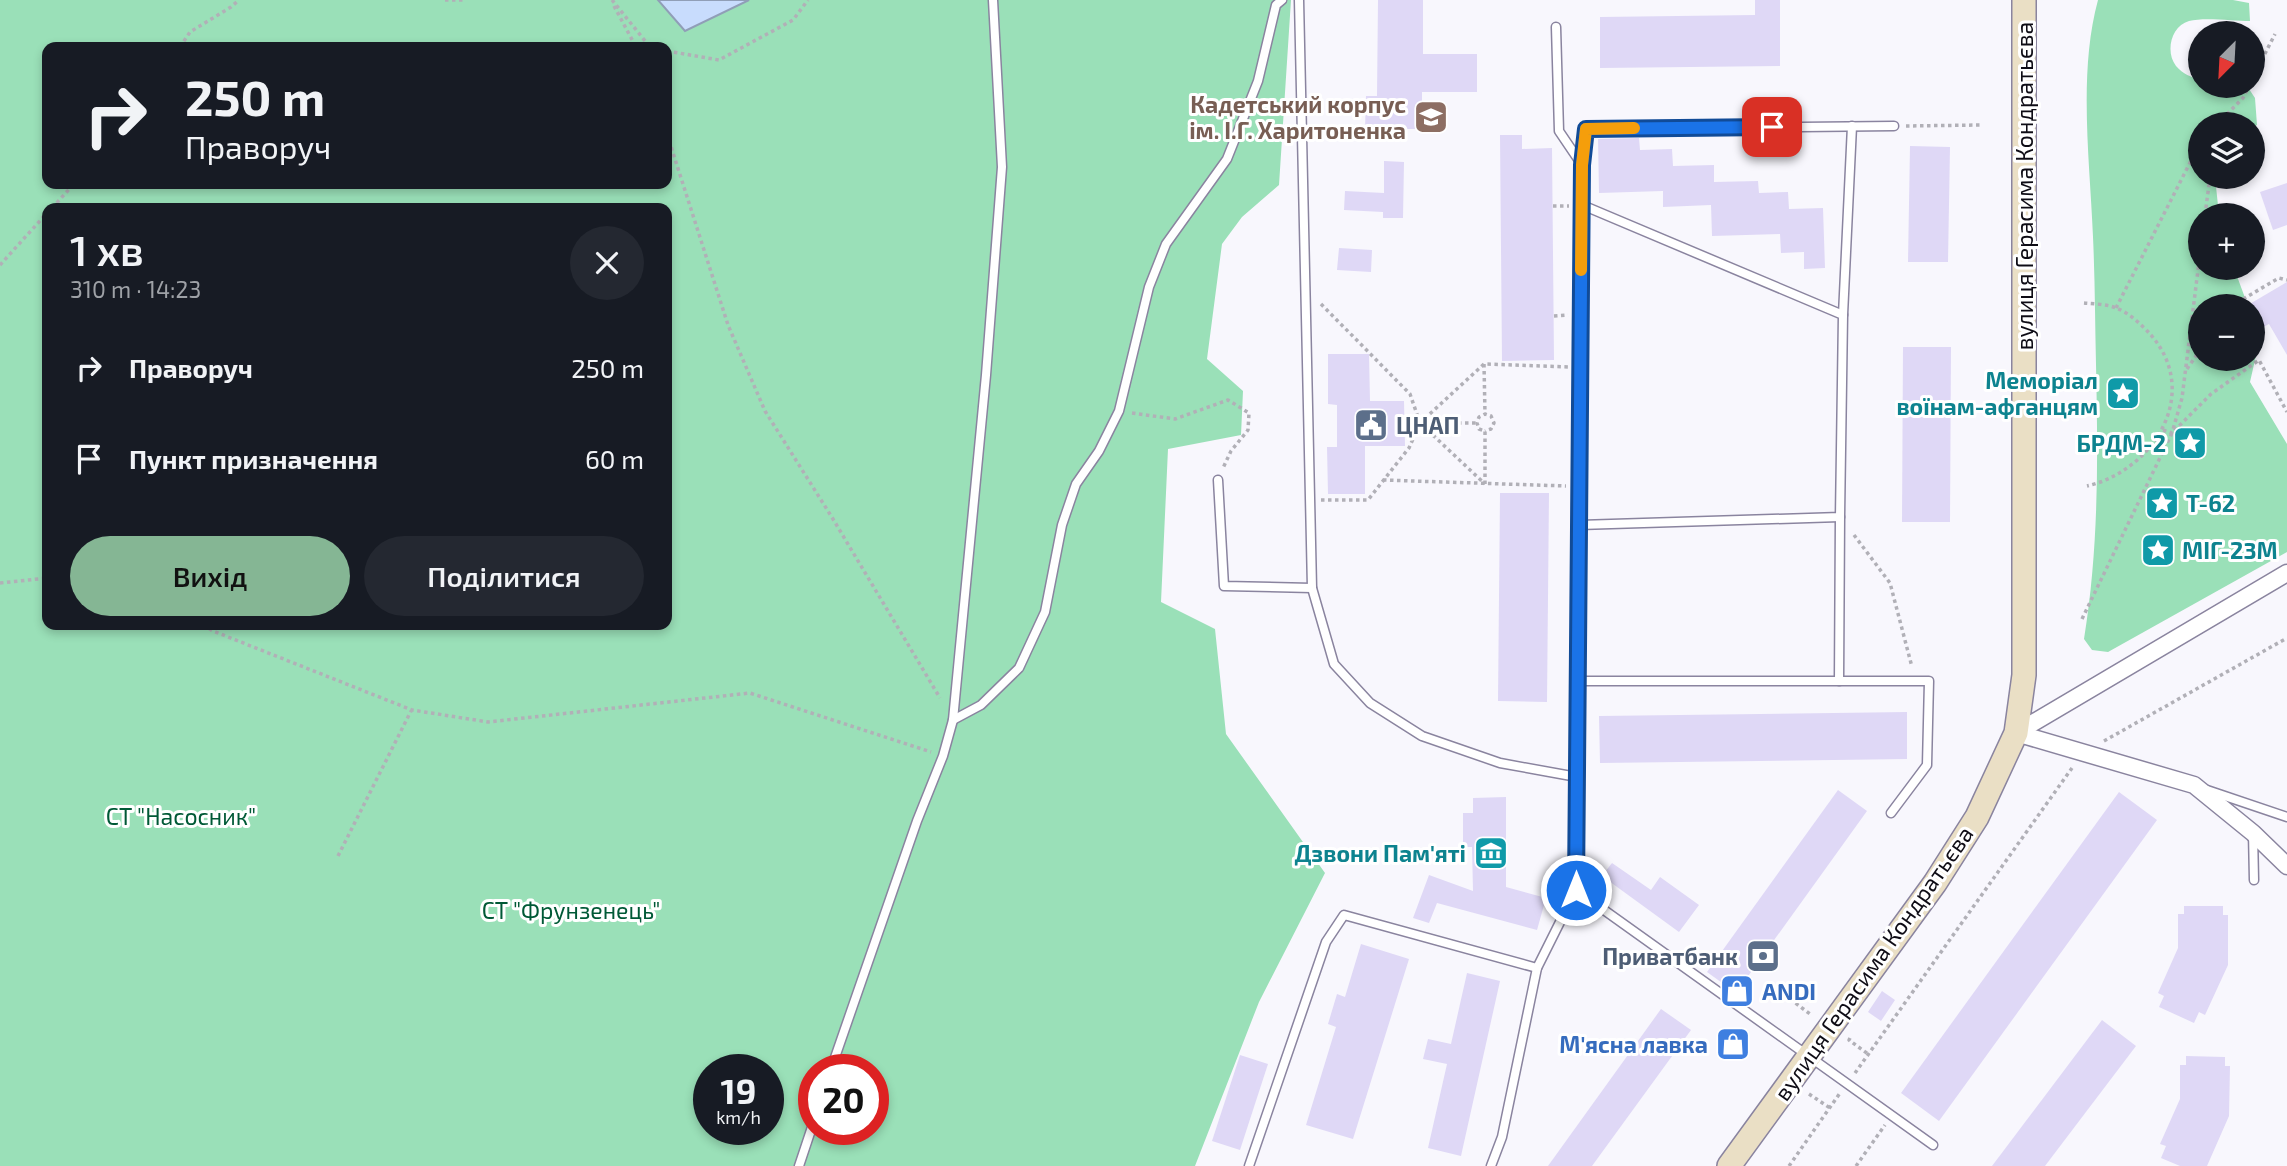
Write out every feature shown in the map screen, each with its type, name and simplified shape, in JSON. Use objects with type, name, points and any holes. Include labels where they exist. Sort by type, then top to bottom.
[{"type":"main road","name":"вулиця Герасима Кондратьєва","points":[[1729,1166],[1942,872],[1977,817],[2016,733],[2024,675],[2024,0]]},
{"type":"street","points":[[2016,733],[2287,573]]},
{"type":"street","points":[[2016,733],[2194,785],[2287,866]]},
{"type":"lane","points":[[836,1054],[917,821],[943,756],[953,720],[986,375],[1002,167],[993,0]]},
{"type":"lane","points":[[953,720],[981,705],[1019,668],[1045,612],[1062,525],[1076,484],[1099,451],[1119,411],[1153,276],[1166,244],[1227,159],[1258,81],[1276,5],[1282,0]]},
{"type":"lane","points":[[1299,0],[1312,588],[1334,664],[1370,704],[1422,736],[1500,763],[1577,777]]},
{"type":"lane","points":[[1556,27],[1559,131],[1582,165]]},
{"type":"lane","points":[[1839,681],[1843,315],[1852,126]]},
{"type":"lane","points":[[1491,1166],[1502,1138],[1537,968],[1576,890],[1582,165],[1586,129],[1894,126]]},
{"type":"lane","points":[[1582,205],[1843,315]]},
{"type":"lane","points":[[1218,480],[1224,586],[1312,588]]},
{"type":"lane","points":[[1579,525],[1840,517]]},
{"type":"lane","points":[[1577,681],[1929,681],[1927,765],[1891,813]]},
{"type":"lane","points":[[2194,785],[2287,817]]},
{"type":"lane","points":[[2253,834],[2254,880]]},
{"type":"lane","points":[[1576,890],[1933,1145]]},
{"type":"lane","points":[[1249,1166],[1326,942],[1344,915],[1537,968]]},
{"type":"lane","points":[[799,1166],[806,1145]]},
{"type":"path","points":[[183,42],[190,32],[239,0]]},
{"type":"path","points":[[445,0],[466,0]]},
{"type":"path","points":[[611,0],[633,42]]},
{"type":"path","points":[[611,0],[646,42]]},
{"type":"path","points":[[672,52],[719,60],[793,20],[808,0]]},
{"type":"path","points":[[2265,54],[2275,34]]},
{"type":"path","points":[[2229,112],[2243,98]]},
{"type":"path","points":[[1894,126],[1980,125]]},
{"type":"path","points":[[672,150],[728,325],[765,411],[953,720]]},
{"type":"path","points":[[2116,308],[2188,167]]},
{"type":"path","points":[[57,203],[69,189]]},
{"type":"path","points":[[0,265],[42,219]]},
{"type":"path","points":[[2252,294],[2279,278],[2287,280]]},
{"type":"path","points":[[2082,619],[2172,433],[2182,398],[2197,280]]},
{"type":"path","points":[[1305,289],[1410,394],[1420,423],[1485,484]]},
{"type":"path","points":[[2084,303],[2116,308],[2143,326],[2161,347],[2172,373],[2171,400],[2163,430],[2144,456],[2107,481],[2087,486]]},
{"type":"path","points":[[2172,433],[2211,394],[2259,360],[2287,412]]},
{"type":"path","points":[[1309,500],[1368,500],[1409,448],[1420,423],[1484,364],[1580,368]]},
{"type":"path","points":[[1484,364],[1485,414]]},
{"type":"path","points":[[2185,371],[2188,367]]},
{"type":"path","points":[[1119,411],[1175,419],[1228,400],[1249,413],[1248,430],[1231,450],[1218,480]]},
{"type":"path","points":[[1485,414],[1491,416],[1494,423],[1491,429],[1485,431],[1479,429],[1477,423],[1479,417],[1485,414]]},
{"type":"path","points":[[1420,423],[1477,423]]},
{"type":"path","points":[[2163,430],[2172,433]]},
{"type":"path","points":[[1485,431],[1485,484]]},
{"type":"path","points":[[1382,480],[1579,486]]},
{"type":"path","points":[[1840,517],[1890,583],[1916,681]]},
{"type":"path","points":[[0,583],[42,579]]},
{"type":"path","points":[[211,630],[412,710],[488,722],[750,693],[943,756]]},
{"type":"path","points":[[1789,1166],[2022,835],[2084,752],[2287,638]]},
{"type":"path","points":[[338,856],[412,710]]},
{"type":"path","points":[[1790,999],[1810,1014]]},
{"type":"path","points":[[1809,1094],[1830,1108]]},
{"type":"path","points":[[1856,1166],[1892,1116]]},
{"type":"green space","points":[[0,0],[658,0],[685,30],[749,0],[1291,0],[1279,185],[1242,217],[1222,244],[1207,359],[1243,391],[1241,435],[1168,449],[1161,602],[1215,629],[1226,734],[1325,873],[1259,1002],[1195,1166],[0,1166]]},
{"type":"green space","points":[[2098,0],[2233,0],[2249,3],[2250,21],[2188,21],[2178,28],[2172,40],[2173,60],[2176,66],[2188,75],[2188,98],[2255,98],[2256,112],[2188,112],[2188,189],[2216,189],[2218,203],[2188,203],[2188,280],[2238,280],[2244,294],[2188,294],[2188,371],[2252,371],[2250,382],[2287,444],[2287,552],[2108,652],[2092,650],[2084,639],[2092,570],[2097,433],[2095,285],[2087,118],[2088,57]]},
{"type":"water","points":[[658,0],[749,0],[685,31]]},
{"type":"building","points":[[1378,0],[1423,0],[1423,54],[1477,54],[1477,92],[1422,92],[1422,129],[1365,129],[1366,96],[1377,96]]},
{"type":"building","points":[[1755,0],[1780,0],[1780,66],[1600,68],[1600,17],[1755,15]]},
{"type":"building","points":[[1500,135],[1522,135],[1522,149],[1552,148],[1554,360],[1502,361]]},
{"type":"building","points":[[1639,138],[1640,150],[1672,149],[1673,166],[1714,165],[1714,182],[1758,181],[1759,193],[1788,192],[1789,209],[1823,208],[1825,268],[1804,269],[1804,252],[1781,253],[1780,234],[1712,236],[1711,205],[1663,207],[1663,191],[1599,193],[1598,139]]},
{"type":"building","points":[[1910,146],[1950,147],[1948,262],[1908,262]]},
{"type":"building","points":[[1384,161],[1404,162],[1403,218],[1383,218],[1383,212],[1344,210],[1345,191],[1384,193]]},
{"type":"building","points":[[2287,183],[2287,225],[2273,230],[2260,192]]},
{"type":"building","points":[[1339,248],[1372,250],[1371,272],[1337,270]]},
{"type":"building","points":[[2287,282],[2287,355],[2269,324],[2265,326],[2265,295]]},
{"type":"building","points":[[1903,347],[1951,347],[1950,522],[1902,522]]},
{"type":"building","name":"ЦНАП","points":[[1328,354],[1369,354],[1370,401],[1404,401],[1405,446],[1365,446],[1365,494],[1328,494],[1327,447],[1337,447],[1337,405],[1328,404]]},
{"type":"building","points":[[1500,493],[1549,493],[1547,702],[1498,701]]},
{"type":"building","points":[[1907,712],[1907,759],[1600,763],[1599,716]]},
{"type":"building","points":[[1838,790],[1867,811],[1736,993],[1707,972]]},
{"type":"building","points":[[2119,792],[2157,820],[1939,1121],[1901,1093]]},
{"type":"building","points":[[1506,797],[1506,887],[1546,898],[1537,930],[1437,903],[1429,923],[1413,918],[1429,875],[1473,891],[1472,847],[1463,847],[1463,813],[1473,813],[1473,798]]},
{"type":"building","points":[[1612,863],[1651,890],[1660,877],[1699,905],[1679,932],[1602,876]]},
{"type":"building","points":[[2184,906],[2223,906],[2223,915],[2228,915],[2228,965],[2205,1015],[2199,1012],[2194,1023],[2159,1007],[2164,996],[2158,993],[2178,948],[2178,914],[2184,914]]},
{"type":"building","points":[[1361,944],[1409,959],[1353,1139],[1306,1125],[1336,1027],[1328,1024],[1337,994],[1345,997]]},
{"type":"building","points":[[1467,973],[1500,981],[1461,1156],[1428,1148],[1447,1064],[1423,1059],[1428,1039],[1451,1044]]},
{"type":"building","points":[[1882,991],[1895,1000],[1881,1021],[1868,1012]]},
{"type":"building","points":[[1661,1009],[1691,1030],[1592,1166],[1548,1166]]},
{"type":"building","points":[[2102,1020],[2136,1046],[2045,1166],[1992,1166]]},
{"type":"building","points":[[1240,1055],[1268,1064],[1240,1150],[1212,1141]]},
{"type":"building","points":[[2186,1056],[2225,1057],[2225,1066],[2230,1066],[2229,1116],[2207,1166],[2180,1166],[2161,1158],[2166,1146],[2160,1144],[2180,1099],[2180,1065],[2186,1065]]},
{"type":"slow traffic","points":[[1581,270],[1582,165],[1586,129],[1634,128]]},
{"type":"place","name":"Кадетський корпус ім. І.Г. Харитоненка","points":[[1431,117]]},
{"type":"place","name":"Меморіал воїнам-афганцям","points":[[2123,393]]},
{"type":"place","name":"ЦНАП","points":[[1371,425]]},
{"type":"place","name":"БРДМ-2","points":[[2190,443]]},
{"type":"place","name":"Т-62","points":[[2162,503]]},
{"type":"place","name":"МІГ-23М","points":[[2158,550]]},
{"type":"place","name":"Дзвони Пам'яті","points":[[1491,853]]},
{"type":"place","name":"Приватбанк","points":[[1763,956]]},
{"type":"place","name":"ANDI","points":[[1737,991]]},
{"type":"place","name":"М'ясна лавка","points":[[1733,1044]]},
{"type":"route","points":[[1576,890],[1582,165],[1586,129],[1772,127]]},
{"type":"park label","name":"СТ \"Насосник\"","points":[[181,816]]},
{"type":"park label","name":"СТ \"Фрунзенець\"","points":[[571,910]]}]
